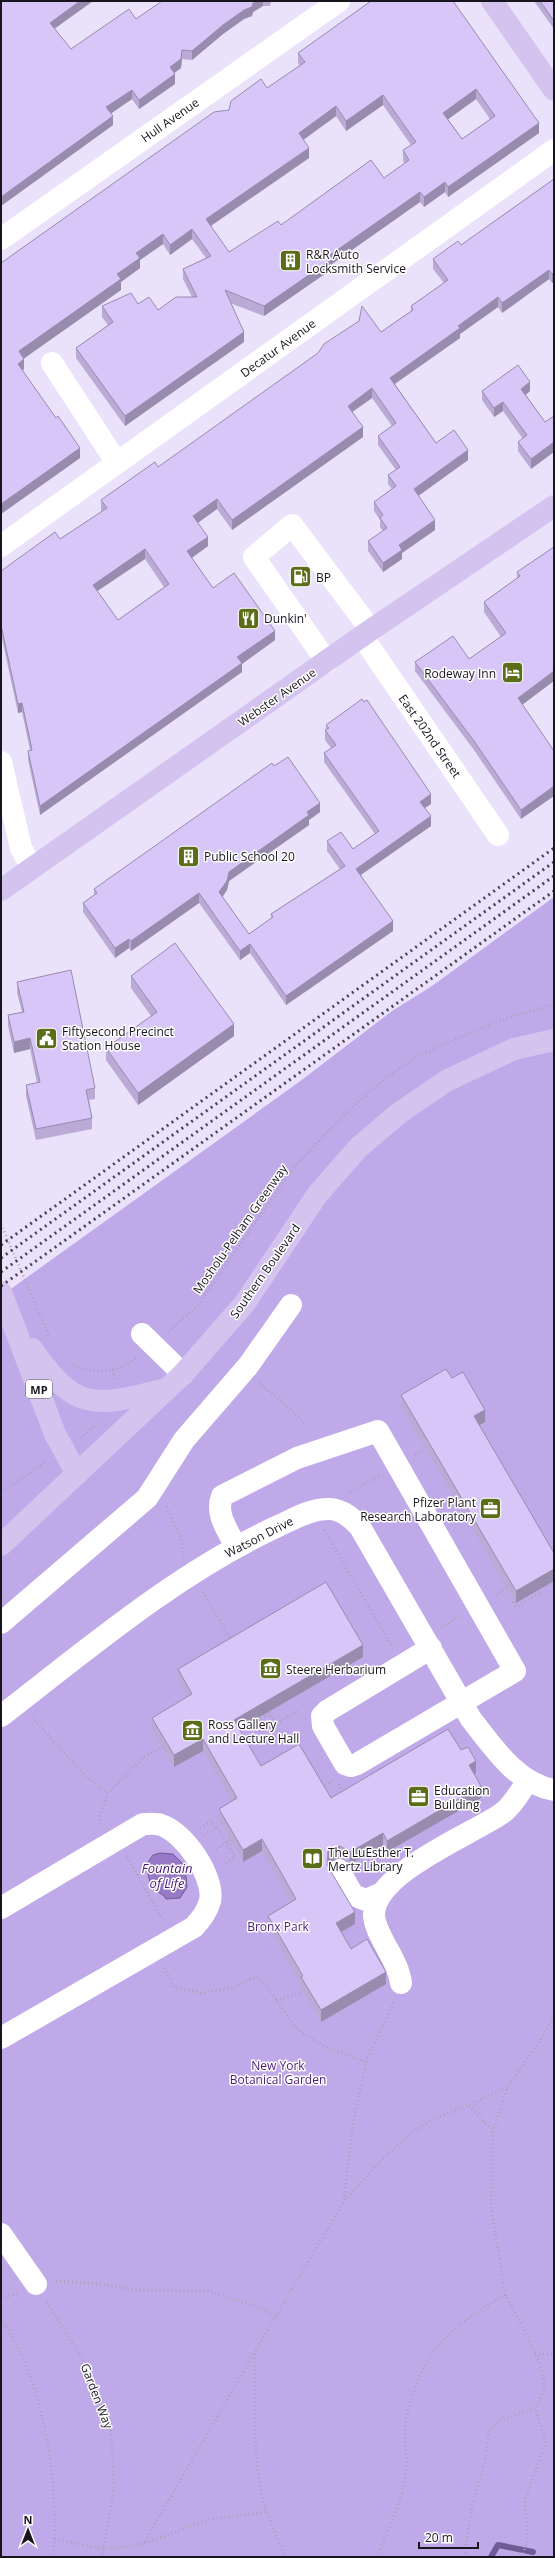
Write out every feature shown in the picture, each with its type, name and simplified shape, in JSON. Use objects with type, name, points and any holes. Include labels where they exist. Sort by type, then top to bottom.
[{"type":"main road","points":[[492,1],[554,90]]},
{"type":"main road","name":"Webster Avenue","points":[[1,890],[328,662],[366,633],[554,507]]},
{"type":"main road","name":"Southern Boulevard","points":[[1,1545],[77,1474],[98,1452],[176,1381],[245,1303],[317,1195],[336,1171],[381,1127],[426,1093],[469,1068],[514,1049],[554,1040]]},
{"type":"main road","name":"MP","points":[[1,1292],[16,1326],[55,1434],[77,1474]]},
{"type":"main road","points":[[16,1326],[46,1370],[66,1389],[86,1400],[113,1402],[176,1381]]},
{"type":"street","name":"Hull Avenue","points":[[1,239],[339,1]]},
{"type":"street","name":"Decatur Avenue","points":[[1,546],[554,150]]},
{"type":"street","points":[[52,363],[117,463]]},
{"type":"street","name":"East 202nd Street","points":[[328,662],[254,556],[292,525],[366,633],[498,834]]},
{"type":"street","points":[[1,762],[21,848],[32,868]]},
{"type":"street","points":[[1,1623],[147,1498],[184,1440],[248,1366],[291,1305]]},
{"type":"street","points":[[147,1339],[176,1381]]},
{"type":"street","points":[[236,1547],[219,1513],[218,1506],[222,1496],[297,1458],[378,1431],[515,1671],[357,1764],[351,1766],[342,1761],[324,1726],[322,1716],[327,1711],[430,1648]]},
{"type":"street","name":"Watson Drive","points":[[4,1706],[162,1594],[236,1547],[293,1519],[321,1509],[331,1509],[348,1515],[360,1527],[461,1702],[490,1743],[515,1770],[528,1781]]},
{"type":"street","points":[[339,1870],[354,1895],[366,1900],[382,1893],[405,1869],[503,1813],[528,1781],[554,1790]]},
{"type":"street","points":[[1,1908],[143,1824],[160,1825],[184,1839],[205,1874],[210,1889],[210,1901],[205,1914],[194,1927],[1,2038]]},
{"type":"street","points":[[382,1893],[374,1915],[379,1931],[399,1970],[401,1983]]},
{"type":"street","points":[[1,2234],[36,2284]]},
{"type":"path","name":"Mosholu-Pelham Greenway","points":[[72,1364],[83,1370],[113,1370],[132,1361],[147,1339],[198,1306],[295,1166],[350,1109],[384,1079],[420,1054],[495,1022],[554,1004]]},
{"type":"path","points":[[1,1224],[52,1343]]},
{"type":"path","points":[[268,1390],[306,1426]]},
{"type":"path","points":[[83,1436],[104,1416]]},
{"type":"path","points":[[1,1493],[37,1469]]},
{"type":"path","points":[[350,1492],[386,1471]]},
{"type":"path","points":[[162,1502],[180,1535],[185,1564]]},
{"type":"path","points":[[322,1527],[396,1653]]},
{"type":"path","points":[[493,1596],[506,1591],[512,1584]]},
{"type":"path","points":[[199,1585],[235,1647]]},
{"type":"path","points":[[513,1602],[516,1607],[540,1593]]},
{"type":"path","points":[[440,1628],[463,1614]]},
{"type":"path","points":[[255,1731],[262,1732],[305,1707]]},
{"type":"path","points":[[298,1711],[302,1717]]},
{"type":"path","points":[[254,1724],[270,1713],[276,1724]]},
{"type":"path","points":[[37,1723],[83,1774],[108,1793]]},
{"type":"path","points":[[100,1823],[99,1818],[108,1793],[144,1757],[162,1747]]},
{"type":"path","points":[[333,1773],[342,1788],[347,1801]]},
{"type":"path","points":[[319,1789],[337,1779]]},
{"type":"path","points":[[342,1788],[348,1784]]},
{"type":"path","points":[[196,1830],[211,1821],[214,1826],[217,1827],[235,1857],[223,1864]]},
{"type":"path","points":[[205,1834],[217,1827]]},
{"type":"path","points":[[214,1850],[231,1839]]},
{"type":"path","points":[[370,1846],[384,1869]]},
{"type":"path","points":[[124,1851],[167,1926]]},
{"type":"path","points":[[164,1969],[174,1987],[201,1993],[231,1988],[256,1977],[261,1980],[295,2026],[312,2038],[366,2062]]},
{"type":"path","points":[[344,2201],[353,2124],[366,2062],[396,1998],[401,1983]]},
{"type":"path","points":[[276,2000],[303,1992]]},
{"type":"path","points":[[522,2557],[528,2539],[525,2500],[546,2442],[535,2408],[544,2389],[535,2354],[505,2295],[491,2206],[493,2131],[507,2088],[542,2038],[554,2016]]},
{"type":"path","points":[[144,2543],[344,2201],[407,2136],[430,2121],[469,2106],[507,2088]]},
{"type":"path","points":[[469,2106],[493,2131]]},
{"type":"path","points":[[36,2284],[68,2280],[136,2290],[208,2291],[259,2307],[276,2316]]},
{"type":"path","name":"Garden Way","points":[[36,2284],[88,2369],[111,2431],[114,2488],[102,2557]]},
{"type":"path","points":[[377,2557],[403,2490],[406,2470],[404,2430],[408,2411],[426,2363],[438,2344],[454,2328],[505,2295]]},
{"type":"path","points":[[1,2320],[23,2359],[37,2392],[50,2462],[55,2539],[53,2557]]},
{"type":"path","points":[[255,2353],[258,2466],[266,2512],[285,2557]]},
{"type":"path","points":[[535,2354],[554,2354]]},
{"type":"path","points":[[464,2557],[472,2505],[485,2462],[490,2432],[500,2420],[535,2408]]},
{"type":"path","points":[[55,2539],[104,2550],[124,2549],[210,2519],[266,2512]]},
{"type":"green space","name":"New York Botanical Garden","points":[[554,897],[554,2557],[1,2557],[1,1296],[299,1082],[392,1011],[432,986]]},
{"type":"water","name":"Fountain of Life","points":[[160,1853],[173,1854],[185,1866],[187,1887],[180,1898],[166,1899],[151,1887],[146,1865],[153,1855]]},
{"type":"building","points":[[1,1],[80,1],[50,23],[71,49],[129,9],[136,19],[162,1],[257,1],[253,3],[252,7],[244,10],[223,25],[192,51],[182,50],[181,59],[170,67],[175,74],[139,100],[132,90],[106,107],[113,116],[1,197]]},
{"type":"building","points":[[371,1],[453,1],[539,123],[448,187],[445,182],[424,197],[420,192],[330,255],[332,259],[264,306],[225,290],[244,332],[125,416],[76,348],[113,322],[102,306],[131,293],[138,304],[149,297],[158,310],[176,297],[197,297],[183,269],[211,256],[192,229],[170,245],[163,234],[136,253],[140,258],[117,274],[121,279],[19,351],[24,359],[18,364],[56,418],[58,416],[80,448],[1,504],[1,263],[214,112],[229,110],[231,101],[261,79],[267,88],[305,62],[298,53]],"holes":[[[476,89],[495,116],[462,139],[443,113]],[[383,95],[416,142],[403,150],[409,160],[384,178],[371,160],[281,225],[278,221],[229,252],[206,219],[309,148],[299,133],[336,106],[346,121]]]},
{"type":"building","points":[[540,1],[554,1],[554,21]]},
{"type":"building","points":[[554,179],[554,272],[552,274],[549,270],[502,303],[498,297],[458,326],[460,328],[390,378],[436,443],[454,430],[468,450],[414,489],[435,520],[399,545],[402,550],[383,563],[368,541],[387,528],[380,518],[383,515],[374,502],[396,486],[388,475],[400,467],[378,436],[396,423],[372,388],[348,406],[363,427],[232,520],[217,499],[193,516],[208,537],[187,551],[213,588],[234,573],[275,631],[237,657],[242,663],[40,806],[28,751],[32,750],[22,703],[18,704],[1,625],[1,571],[55,532],[60,539],[107,508],[101,500],[155,462],[158,467],[318,353],[324,344],[359,321],[362,306],[381,332],[413,310],[411,306],[448,280],[433,259],[458,241],[461,245]],"holes":[[[145,549],[169,584],[118,620],[93,585]]]},
{"type":"building","points":[[518,365],[530,382],[521,389],[545,422],[554,416],[554,442],[531,459],[518,442],[527,435],[503,402],[494,408],[482,391]]},
{"type":"building","points":[[554,547],[554,671],[518,698],[554,751],[554,786],[521,810],[474,741],[415,662],[453,636],[469,659],[506,633],[484,602],[520,576],[517,572]]},
{"type":"building","name":"Public School 20","points":[[362,699],[364,702],[367,700],[431,794],[420,802],[431,816],[356,869],[393,921],[286,996],[250,944],[240,951],[199,893],[131,941],[129,939],[115,948],[83,903],[97,893],[94,889],[272,763],[274,766],[288,757],[320,803],[307,812],[309,815],[229,872],[227,881],[219,892],[249,934],[273,917],[271,914],[345,866],[327,841],[341,832],[353,849],[379,831],[324,753],[336,745],[325,730],[329,728],[326,725]]},
{"type":"building","points":[[175,943],[234,1024],[138,1093],[106,1048],[157,1012],[131,976]]},
{"type":"building","points":[[71,970],[95,1088],[86,1090],[92,1118],[36,1129],[26,1085],[40,1082],[30,1038],[14,1042],[8,1015],[24,1012],[17,982]]},
{"type":"building","name":"Pfizer Plant Research Laboratory","points":[[446,1369],[452,1378],[463,1372],[485,1410],[474,1416],[554,1553],[554,1569],[516,1591],[401,1395]]},
{"type":"building","points":[[326,1582],[363,1645],[234,1720],[261,1766],[299,1744],[331,1798],[448,1729],[461,1750],[468,1747],[476,1761],[469,1765],[481,1786],[387,1841],[383,1833],[350,1852],[340,1846],[328,1851],[327,1865],[355,1912],[336,1923],[351,1949],[367,1939],[386,1972],[321,2010],[301,1977],[303,1976],[268,1916],[296,1899],[262,1839],[243,1850],[219,1809],[237,1798],[203,1739],[174,1755],[152,1718],[192,1694],[178,1669]]},
{"type":"waterway","points":[[491,2557],[498,2545],[533,2552]]},
{"type":"railway","points":[[1,1245],[554,848]]},
{"type":"railway","points":[[1,1258],[554,862]]},
{"type":"railway","points":[[1,1272],[554,876]]},
{"type":"railway","points":[[1,1286],[554,891]]},
{"type":"place","name":"R&R Auto Locksmith Service","points":[[290,261]]},
{"type":"place","name":"BP","points":[[300,577]]},
{"type":"place","name":"Dunkin'","points":[[249,618]]},
{"type":"place","name":"Rodeway Inn","points":[[512,673]]},
{"type":"place","name":"Public School 20","points":[[188,856]]},
{"type":"place","name":"Fiftysecond Precinct Station House","points":[[47,1038]]},
{"type":"place","name":"Pfizer Plant Research Laboratory","points":[[491,1509]]},
{"type":"place","name":"Steere Herbarium","points":[[270,1669]]},
{"type":"place","name":"Ross Gallery and Lecture Hall","points":[[192,1731]]},
{"type":"place","name":"Education Building","points":[[418,1797]]},
{"type":"place","name":"The LuEsther T. Mertz Library","points":[[312,1859]]},
{"type":"park label","name":"Bronx Park","points":[[278,1926]]}]
